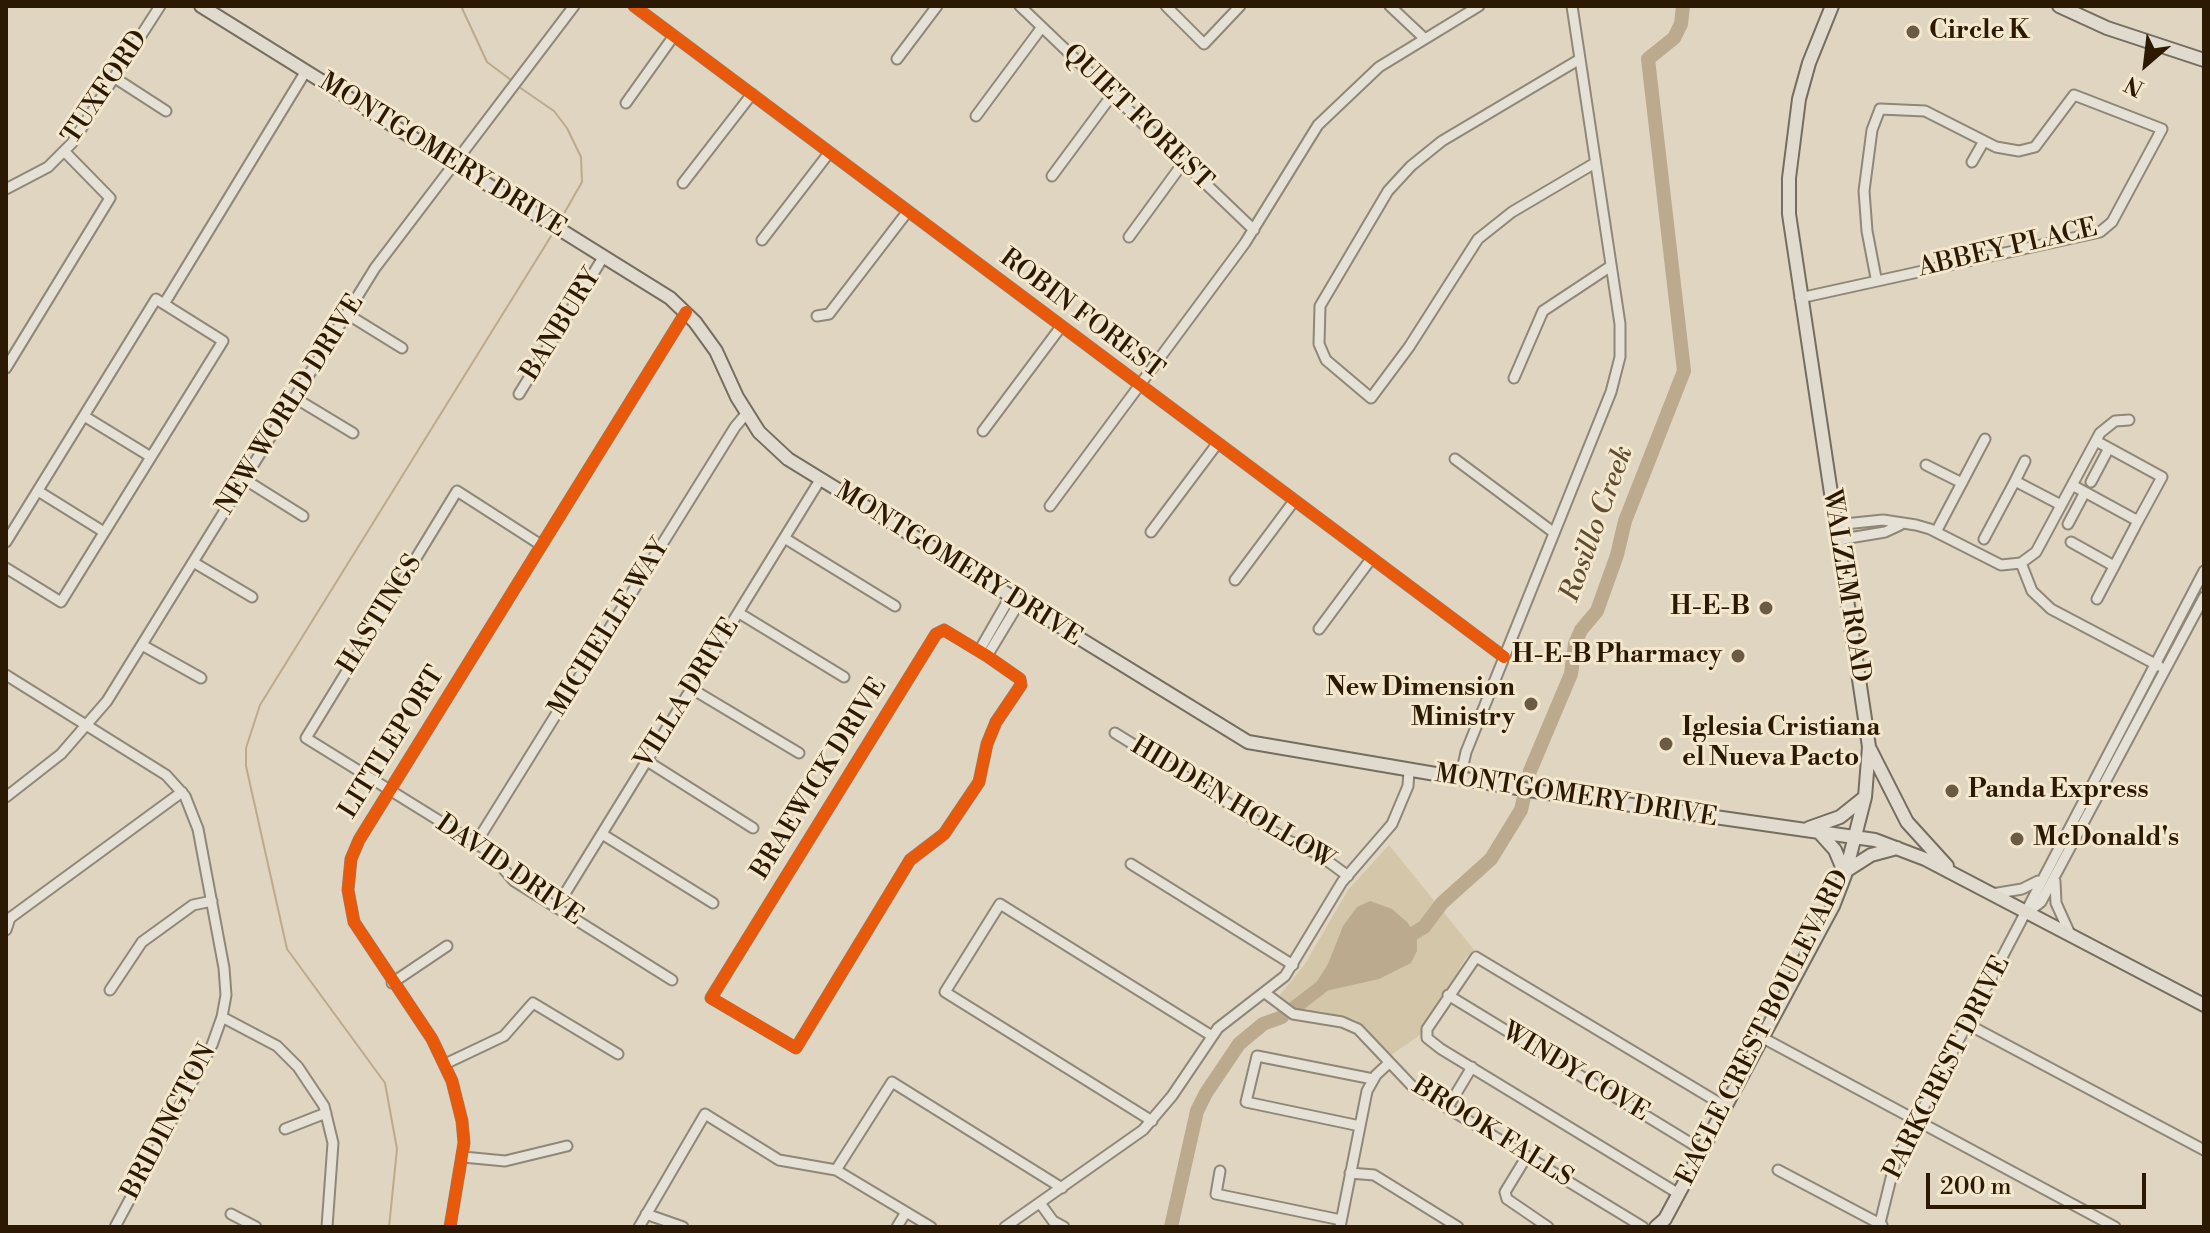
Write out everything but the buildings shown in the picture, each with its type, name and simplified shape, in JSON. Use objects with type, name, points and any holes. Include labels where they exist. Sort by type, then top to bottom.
[{"type":"main road","name":"MONTGOMERY DRIVE","points":[[201,6],[650,283],[686,312],[716,351],[746,414],[759,432],[788,459],[1248,742],[1541,792],[1857,836]]},
{"type":"main road","name":"WALZEM ROAD","points":[[1832,6],[1799,99],[1789,178],[1789,214],[1869,747],[1865,797],[1857,836]]},
{"type":"main road","points":[[2059,6],[2119,33],[2204,60]]},
{"type":"main road","points":[[1869,747],[1907,822],[1955,874]]},
{"type":"main road","points":[[1865,797],[1840,817],[1811,830],[1835,850],[1846,873],[1871,855],[1898,847]]},
{"type":"main road","points":[[1857,836],[1898,847],[1955,874],[2204,1005]]},
{"type":"main road","name":"EAGLE CREST BOULEVARD","points":[[1662,1224],[1763,1038],[1846,873],[1857,836]]},
{"type":"street","name":"TUXFORD","points":[[6,189],[48,167],[64,151],[88,121],[160,6]]},
{"type":"street","name":"NEW WORLD DRIVE","points":[[9,792],[61,754],[87,726],[142,645],[375,268],[574,6]]},
{"type":"street","name":"ROBIN FOREST","points":[[634,6],[1060,328],[1504,657]]},
{"type":"street","points":[[897,59],[937,6]]},
{"type":"street","name":"QUIET FOREST","points":[[1020,6],[1254,230]]},
{"type":"street","points":[[1166,6],[1204,44],[1240,6]]},
{"type":"street","points":[[1390,6],[1424,38]]},
{"type":"street","points":[[1050,506],[1254,230],[1293,161],[1318,125],[1359,83],[1424,38],[1479,6]]},
{"type":"street","points":[[1460,779],[1475,731],[1619,364],[1620,324],[1572,6]]},
{"type":"street","points":[[976,116],[1042,27]]},
{"type":"street","points":[[626,103],[673,37]]},
{"type":"street","points":[[1580,59],[1429,150],[1388,191],[1324,297],[1317,327],[1326,360],[1371,398],[1409,347],[1478,239],[1512,212],[1595,163]]},
{"type":"street","points":[[164,304],[306,71]]},
{"type":"street","points":[[115,78],[166,111]]},
{"type":"street","name":"ABBEY PLACE","points":[[1800,298],[1876,278],[2100,232],[2112,222],[2162,129],[2072,92],[2035,147],[2019,151],[1984,141]]},
{"type":"street","points":[[683,183],[752,94]]},
{"type":"street","points":[[1052,176],[1112,95]]},
{"type":"street","points":[[1876,278],[1867,231],[1864,191],[1872,130],[1880,109],[1925,111],[1984,141],[1972,162]]},
{"type":"street","points":[[6,368],[110,198],[64,151]]},
{"type":"street","points":[[762,240],[829,153]]},
{"type":"street","points":[[1129,237],[1183,163]]},
{"type":"street","points":[[817,316],[829,314],[908,211]]},
{"type":"street","name":"BANBURY","points":[[519,394],[604,256]]},
{"type":"street","points":[[1514,378],[1543,311],[1611,266]]},
{"type":"street","points":[[6,542],[156,299],[223,341],[61,602],[6,568]]},
{"type":"street","name":"LITTLEPORT","points":[[450,1227],[463,1157],[462,1121],[445,1064],[432,1039],[358,932],[348,890],[355,848],[686,312]]},
{"type":"street","points":[[347,314],[402,348]]},
{"type":"street","points":[[983,431],[1060,328]]},
{"type":"street","points":[[295,398],[353,433]]},
{"type":"street","name":"MICHELLE WAY","points":[[476,843],[746,414]]},
{"type":"street","points":[[84,416],[151,457]]},
{"type":"street","points":[[1835,525],[1883,520],[1916,525],[2001,565],[2021,563],[2036,552],[2106,426],[2129,420]]},
{"type":"street","points":[[1936,532],[1985,439]]},
{"type":"street","points":[[2096,441],[2162,477],[2097,599]]},
{"type":"street","points":[[1151,532],[1217,444]]},
{"type":"street","points":[[2091,482],[2109,448]]},
{"type":"street","points":[[1455,459],[1553,532]]},
{"type":"street","points":[[1984,539],[2025,461]]},
{"type":"street","points":[[1926,465],[1962,483]]},
{"type":"street","points":[[244,479],[303,516]]},
{"type":"street","name":"VILLA DRIVE","points":[[556,908],[820,480]]},
{"type":"street","points":[[2015,481],[2061,505]]},
{"type":"street","points":[[2072,485],[2138,521]]},
{"type":"street","points":[[38,491],[104,532]]},
{"type":"street","name":"HASTINGS","points":[[306,738],[457,491],[541,545]]},
{"type":"street","points":[[2068,524],[2085,492]]},
{"type":"street","points":[[1235,580],[1294,501]]},
{"type":"street","points":[[1837,540],[1885,532],[1900,525]]},
{"type":"street","points":[[786,539],[895,606]]},
{"type":"street","points":[[2071,542],[2114,566]]},
{"type":"street","points":[[1319,629],[1371,559]]},
{"type":"street","points":[[193,562],[252,597]]},
{"type":"street","points":[[2021,563],[2032,591],[2051,609],[2165,669]]},
{"type":"street","name":"PARKCREST DRIVE","points":[[1881,1226],[1886,1184],[1917,1121],[2028,912],[2040,879],[2204,571]]},
{"type":"street","name":"PARKCREST DRIVE","points":[[2028,912],[2041,902],[2055,877],[2204,597]]},
{"type":"street","points":[[983,653],[1015,600]]},
{"type":"street","points":[[739,613],[844,677]]},
{"type":"street","name":"BRAEWICK DRIVE","points":[[944,630],[983,653],[1022,683],[996,722],[987,744],[979,782],[944,834],[910,860],[796,1048],[711,998],[936,634],[944,630]]},
{"type":"street","points":[[142,645],[201,678]]},
{"type":"street","points":[[6,675],[157,768],[182,792],[10,918],[6,930]]},
{"type":"street","points":[[692,689],[799,753]]},
{"type":"street","name":"HIDDEN HOLLOW","points":[[1115,733],[1289,841],[1318,854],[1348,876]]},
{"type":"street","name":"DAVID DRIVE","points":[[306,738],[476,843],[497,860],[514,881],[672,980]]},
{"type":"street","points":[[647,761],[753,828]]},
{"type":"street","points":[[1005,1227],[1124,1146],[1152,1121],[1212,1036],[1265,993],[1293,965],[1348,876],[1392,824],[1408,786],[1409,771]]},
{"type":"street","name":"BRIDINGTON","points":[[115,1227],[212,1045],[226,995],[224,968],[198,829],[182,792]]},
{"type":"street","points":[[602,834],[713,903]]},
{"type":"street","points":[[1131,864],[1293,965]]},
{"type":"street","points":[[2055,877],[2056,903],[2070,934]]},
{"type":"street","points":[[1992,894],[2022,889],[2040,879]]},
{"type":"street","points":[[110,990],[142,942],[193,905],[212,901]]},
{"type":"street","points":[[1152,1121],[945,992],[1000,904],[1212,1036]]},
{"type":"street","points":[[392,983],[447,946]]},
{"type":"street","points":[[1679,1194],[1427,1038],[1427,1029],[1470,961],[1476,957],[1726,1107]]},
{"type":"street","name":"BROOK FALLS","points":[[1265,993],[1293,1014],[1320,1017],[1358,1029],[1413,1087],[1643,1227]]},
{"type":"street","name":"WINDY COVE","points":[[1448,995],[1702,1150]]},
{"type":"street","points":[[445,1064],[504,1036],[533,1003],[618,1054]]},
{"type":"street","points":[[222,1017],[266,1039],[292,1060],[326,1113],[333,1143],[327,1227]]},
{"type":"street","points":[[1969,1025],[2204,1150]]},
{"type":"street","points":[[1763,1038],[2115,1227]]},
{"type":"street","points":[[1360,1126],[1246,1102],[1257,1056],[1373,1079]]},
{"type":"street","points":[[1220,1171],[1216,1194],[1341,1224],[1360,1126],[1373,1079],[1389,1063]]},
{"type":"street","points":[[1448,1107],[1472,1067]]},
{"type":"street","points":[[836,1170],[892,1082],[1062,1188]]},
{"type":"street","points":[[285,1129],[326,1113]]},
{"type":"street","points":[[639,1227],[679,1164],[705,1114],[779,1160],[836,1170],[931,1227]]},
{"type":"street","points":[[463,1157],[505,1161],[567,1146]]},
{"type":"street","points":[[1527,1156],[1505,1195],[1509,1202],[1548,1227]]},
{"type":"street","points":[[1778,1170],[1881,1226]]},
{"type":"street","points":[[1350,1173],[1374,1175],[1458,1227]]},
{"type":"street","points":[[1040,1203],[1053,1221],[1064,1227]]},
{"type":"street","points":[[897,1227],[906,1212]]},
{"type":"street","points":[[231,1214],[256,1227]]},
{"type":"street","points":[[646,1214],[683,1227]]},
{"type":"shaded area","points":[[1389,845],[1475,951],[1466,957],[1423,1033],[1391,1055],[1356,1020],[1319,1011],[1299,1011],[1283,1003],[1280,995],[1305,964],[1348,890]]},
{"type":"shaded area","points":[[1370,901],[1392,909],[1408,923],[1417,940],[1417,951],[1411,963],[1379,979],[1317,993],[1314,986],[1328,964],[1343,926],[1357,907]]},
{"type":"waterway","points":[[461,6],[487,62],[511,80]]},
{"type":"waterway","name":"Rosillo Creek","points":[[1399,942],[1424,927],[1442,903],[1491,859],[1521,810],[1530,771],[1571,674],[1575,644],[1581,630],[1597,611],[1617,555],[1625,521],[1684,371],[1648,59],[1674,38],[1681,24],[1683,6]]},
{"type":"waterway","points":[[519,87],[554,111],[567,128],[581,157],[582,182],[558,224]]},
{"type":"waterway","points":[[389,1227],[397,1149],[385,1083],[287,949],[246,766],[246,748],[260,705],[553,233]]},
{"type":"waterway","name":"Rosillo Creek","points":[[1294,1008],[1329,981]]},
{"type":"waterway","name":"Rosillo Creek","points":[[1171,1227],[1197,1111],[1206,1093],[1239,1044],[1263,1024],[1282,1017]]},
{"type":"cycle path","points":[[634,6],[1504,657]]},
{"type":"cycle path","points":[[450,1227],[464,1143],[452,1081],[432,1039],[354,922],[348,890],[351,859],[359,840],[686,312]]},
{"type":"cycle path","points":[[944,630],[1020,679],[1021,685],[996,722],[987,744],[979,782],[944,834],[910,860],[796,1048],[711,998],[936,634],[944,630]]},
{"type":"place","name":"Circle K","points":[[1913,32]]},
{"type":"place","name":"H-E-B","points":[[1766,608]]},
{"type":"place","name":"H-E-B Pharmacy","points":[[1738,656]]},
{"type":"place","name":"New Dimension Ministry","points":[[1531,704]]},
{"type":"place","name":"Iglesia Cristiana el Nueva Pacto","points":[[1666,744]]},
{"type":"place","name":"Panda Express","points":[[1952,791]]},
{"type":"place","name":"McDonald's","points":[[2017,839]]}]
